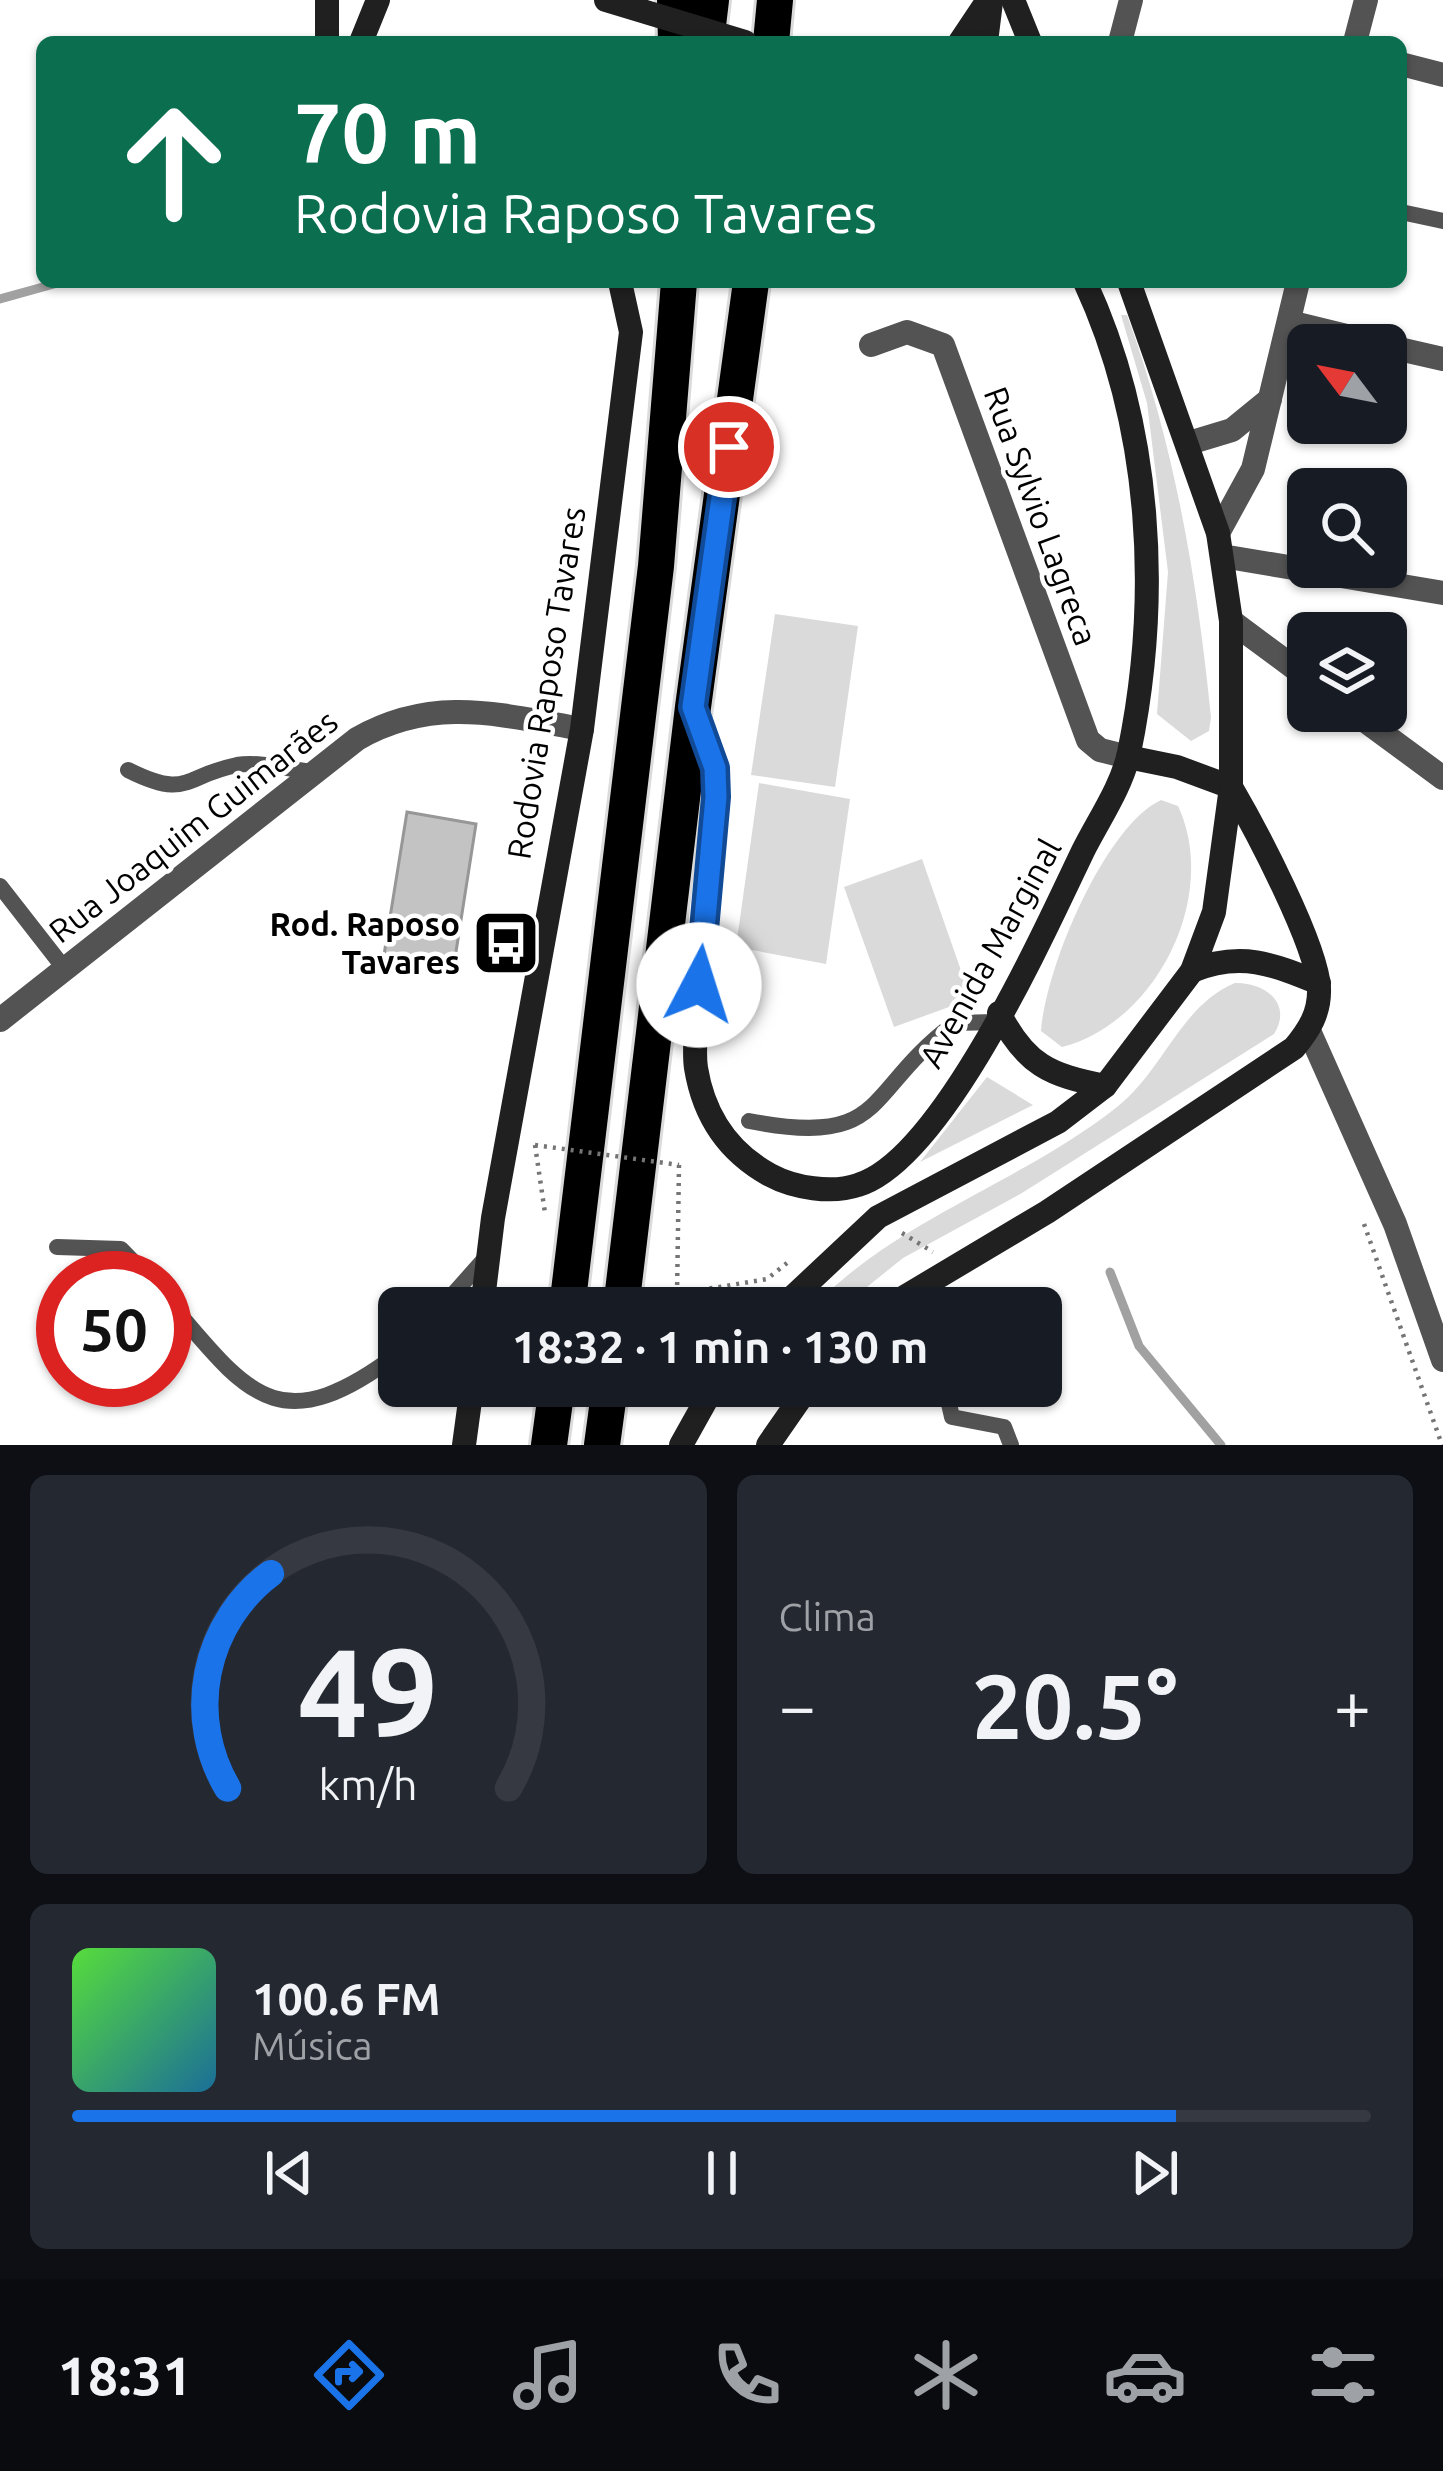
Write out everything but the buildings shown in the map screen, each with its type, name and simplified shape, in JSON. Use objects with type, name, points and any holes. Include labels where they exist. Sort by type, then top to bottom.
[{"type":"highway","points":[[675,0],[676,36]]},
{"type":"highway","points":[[707,36],[711,0]]},
{"type":"highway","points":[[772,36],[775,0]]},
{"type":"highway","points":[[570,1287],[656,566],[679,288]]},
{"type":"highway","points":[[624,1287],[693,707],[750,288]]},
{"type":"highway","points":[[548,1445],[554,1407]]},
{"type":"highway","points":[[602,1445],[607,1407]]},
{"type":"main road","points":[[326,36],[327,0]]},
{"type":"main road","points":[[363,36],[378,0]]},
{"type":"main road","points":[[606,0],[725,36]]},
{"type":"main road","points":[[964,36],[990,0]]},
{"type":"main road","points":[[987,36],[990,0]]},
{"type":"main road","points":[[1013,0],[1028,36]]},
{"type":"main road","name":"Rodovia Raposo Tavares","points":[[484,1287],[583,729],[629,350],[630,312],[622,288]]},
{"type":"main road","name":"Avenida Marginal","points":[[693,707],[715,768],[696,1066],[709,1113],[727,1144],[779,1180],[816,1189],[859,1185],[890,1166],[967,1073],[1128,757],[1147,581],[1145,501],[1127,404],[1105,326],[1087,288]]},
{"type":"main road","points":[[803,1287],[878,1217],[1058,1122],[1105,1086],[1192,971],[1214,912],[1231,787],[1231,621],[1220,545],[1189,443],[1131,288]]},
{"type":"main road","points":[[937,1287],[956,1267],[1294,1048],[1309,1030],[1319,983],[1268,852],[1231,787],[1177,767],[1128,757]]},
{"type":"main road","points":[[1192,971],[1232,958],[1247,959],[1319,983]]},
{"type":"main road","points":[[997,1017],[1017,1047],[1039,1065],[1105,1086]]},
{"type":"main road","points":[[464,1445],[469,1407]]},
{"type":"main road","points":[[681,1445],[702,1407]]},
{"type":"main road","points":[[768,1445],[794,1407]]},
{"type":"street","points":[[1122,36],[1131,0]]},
{"type":"street","points":[[1357,36],[1366,0]]},
{"type":"street","points":[[1407,66],[1443,75]]},
{"type":"street","points":[[1297,288],[1253,470],[1220,545],[1443,593]]},
{"type":"street","points":[[1289,322],[1297,324]]},
{"type":"street","name":"Rua Sylvio Lagreca","points":[[871,345],[907,332],[944,345],[1088,740],[1100,750],[1128,757]]},
{"type":"street","points":[[1407,350],[1443,359]]},
{"type":"street","points":[[1189,443],[1232,430],[1270,399]]},
{"type":"street","points":[[1231,621],[1287,662]]},
{"type":"street","name":"Rua Joaquim Guimarães","points":[[0,1020],[315,772],[392,719],[476,711],[583,729]]},
{"type":"street","points":[[1381,732],[1443,778]]},
{"type":"street","points":[[1309,1030],[1395,1224],[1443,1360]]},
{"type":"lane","points":[[1407,213],[1443,221]]},
{"type":"lane","points":[[128,770],[162,787],[200,782],[238,765],[315,772]]},
{"type":"lane","points":[[0,886],[64,968]]},
{"type":"lane","points":[[748,1120],[805,1132],[852,1121],[955,1023],[997,1017]]},
{"type":"lane","points":[[56,1247],[123,1251]]},
{"type":"lane","points":[[459,1287],[488,1254]]},
{"type":"lane","points":[[192,1328],[238,1382],[281,1406],[318,1400],[378,1367]]},
{"type":"lane","points":[[950,1407],[952,1417],[1004,1427],[1011,1445]]},
{"type":"path","points":[[535,1145],[679,1165],[677,1294],[767,1280],[804,1250]]},
{"type":"path","points":[[878,1217],[956,1267]]},
{"type":"path","points":[[1363,1220],[1442,1445]]},
{"type":"shaded area","points":[[1121,315],[1127,315],[1158,414],[1191,564],[1211,717],[1209,731],[1191,741],[1157,714],[1168,572],[1147,403]]},
{"type":"shaded area","points":[[775,614],[858,626],[835,787],[751,775]]},
{"type":"shaded area","points":[[759,783],[850,799],[826,964],[736,947]]},
{"type":"shaded area","points":[[1161,800],[1178,806],[1189,841],[1191,878],[1185,915],[1171,951],[1126,1012],[1096,1033],[1062,1047],[1041,1031],[1066,938],[1081,902],[1119,839]]},
{"type":"shaded area","points":[[922,859],[971,999],[894,1027],[844,887]]},
{"type":"shaded area","points":[[1235,983],[1266,991],[1280,1013],[1274,1034],[1022,1193],[903,1258],[867,1287],[835,1287],[921,1225],[1041,1158],[1117,1107],[1147,1076],[1186,1022],[1216,993]]},
{"type":"shaded area","points":[[987,1077],[1033,1105],[920,1162]]},
{"type":"waterway","points":[[0,299],[39,288]]},
{"type":"waterway","points":[[1110,1272],[1139,1346],[1221,1445]]},
{"type":"place","name":"Rod. Raposo Tavares","points":[[506,943]]},
{"type":"route","points":[[699,985],[716,797],[715,768],[693,707],[729,447]]}]
